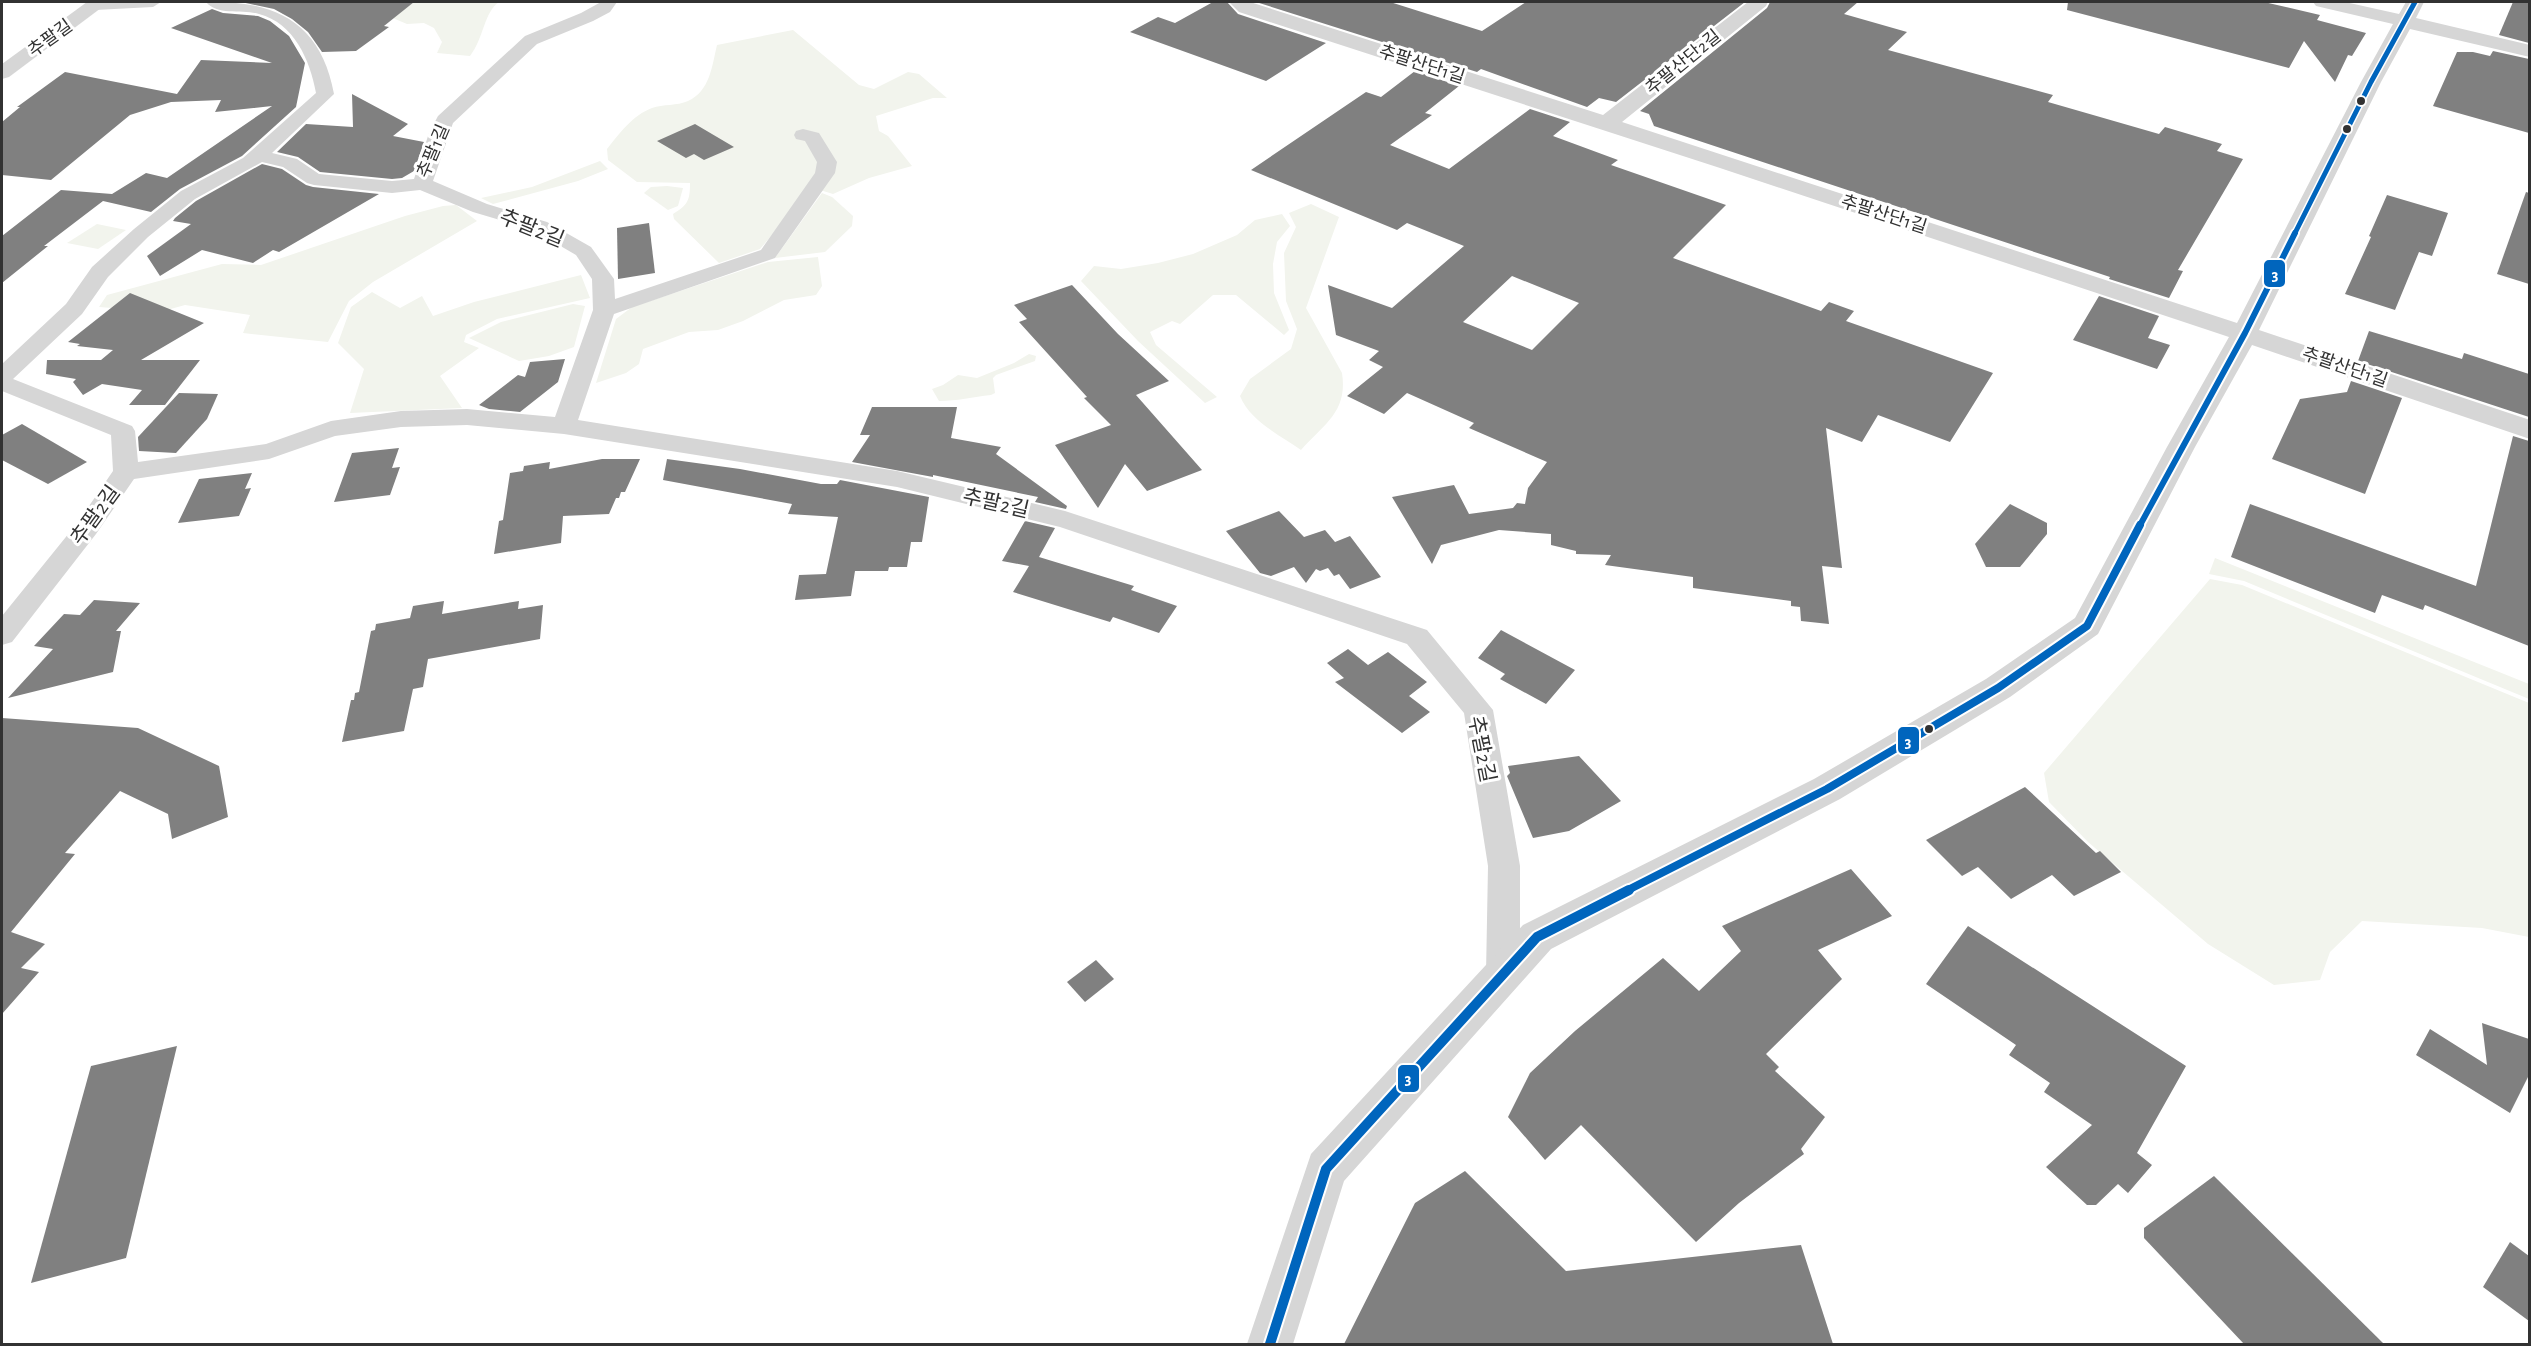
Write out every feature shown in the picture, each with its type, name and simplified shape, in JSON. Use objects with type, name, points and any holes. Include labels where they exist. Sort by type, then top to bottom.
[{"type":"street","points":[[97,3],[153,2]]},
{"type":"street","points":[[2,376],[74,309],[100,272],[141,233],[188,195],[258,155],[325,94],[323,75],[312,50],[292,25],[266,10],[214,2]]},
{"type":"street","name":"추팔1길","points":[[258,155],[290,163],[314,179],[392,187],[422,184],[438,133],[445,120],[531,40],[586,17],[604,8],[609,2]]},
{"type":"street","name":"추팔산단1길","points":[[1238,2],[1246,8],[1607,123],[2245,333],[2529,430]]},
{"type":"street","name":"추팔산단2길","points":[[1607,123],[1759,2]]},
{"type":"street","points":[[2323,2],[2409,11],[2529,51]]},
{"type":"street","name":"추팔길","points":[[2,73],[97,3]]},
{"type":"street","points":[[1270,1344],[1326,1169],[1537,937],[1827,789],[1998,688],[2087,626],[2181,447],[2245,333],[2409,11]]},
{"type":"street","points":[[604,310],[768,254],[825,173],[827,162],[812,137],[803,135]]},
{"type":"street","name":"추팔2길","points":[[422,184],[480,208],[540,226],[584,251],[603,279],[604,310],[564,426],[897,479],[1065,520],[1417,637],[1478,710],[1504,866],[1503,974]]},
{"type":"street","name":"추팔2길","points":[[2,383],[123,431],[126,472],[87,528],[2,635]]},
{"type":"street","points":[[126,472],[269,451],[331,429],[400,418],[467,417],[564,426]]},
{"type":"shaded area","points":[[375,2],[499,2],[490,12],[470,56],[437,53],[442,42],[434,28],[424,23],[407,24],[383,14]]},
{"type":"shaded area","points":[[793,30],[859,85],[874,89],[908,72],[919,74],[947,98],[933,98],[876,116],[879,131],[888,136],[912,166],[869,178],[833,194],[820,190],[808,192],[760,249],[719,263],[674,219],[673,214],[687,201],[690,183],[637,182],[608,160],[607,149],[627,125],[645,111],[684,103],[695,97],[709,77],[717,45]]},
{"type":"shaded area","points":[[600,161],[608,169],[578,181],[493,204],[481,198],[532,187]]},
{"type":"shaded area","points":[[651,187],[683,188],[678,206],[668,210],[644,193]]},
{"type":"shaded area","points":[[822,193],[832,197],[853,216],[852,226],[825,252],[775,258]]},
{"type":"shaded area","points":[[1311,204],[1339,217],[1306,308],[1342,373],[1343,386],[1338,408],[1301,450],[1258,420],[1240,396],[1250,379],[1291,349],[1297,329],[1286,301],[1284,253],[1296,227],[1289,213]]},
{"type":"shaded area","points":[[456,205],[477,221],[373,282],[349,301],[328,342],[243,333],[250,315],[185,305],[151,311],[99,307],[107,295],[222,264],[261,265],[405,216]]},
{"type":"shaded area","points":[[1282,214],[1290,226],[1277,242],[1273,264],[1274,293],[1289,330],[1284,335],[1236,295],[1213,295],[1180,324],[1172,321],[1150,332],[1156,345],[1217,397],[1205,403],[1138,341],[1081,281],[1094,266],[1121,269],[1193,254],[1237,235],[1255,220]]},
{"type":"shaded area","points":[[97,224],[126,230],[98,249],[67,243]]},
{"type":"shaded area","points":[[818,257],[822,286],[816,295],[784,300],[743,321],[718,330],[689,332],[643,349],[639,364],[626,373],[596,383],[616,319],[632,307],[768,262]]},
{"type":"shaded area","points":[[581,275],[590,298],[497,319],[466,335],[464,342],[479,348],[440,376],[462,408],[350,413],[364,369],[338,343],[351,307],[372,292],[400,308],[422,296],[433,316],[474,302]]},
{"type":"shaded area","points":[[573,304],[585,306],[574,347],[549,356],[519,361],[469,338],[501,322]]},
{"type":"shaded area","points":[[1029,354],[1036,356],[1035,361],[993,378],[995,393],[991,395],[939,401],[932,389],[958,375],[977,378],[1014,363]]},
{"type":"shaded area","points":[[2215,558],[2529,684],[2529,699],[2244,581],[2209,574]]},
{"type":"shaded area","points":[[2210,579],[2242,585],[2529,703],[2529,937],[2482,928],[2362,921],[2330,952],[2320,980],[2274,985],[2208,944],[2088,842],[2049,802],[2044,773]]},
{"type":"building","points":[[241,2],[414,2],[384,26],[389,27],[356,51],[322,52],[308,32],[292,19],[274,9]]},
{"type":"building","points":[[1213,2],[1227,2],[1238,14],[1326,43],[1266,81],[1130,32],[1158,17],[1175,23]]},
{"type":"building","points":[[1256,2],[1390,2],[1482,31],[1526,2],[1745,2],[1616,102],[1599,98],[1587,107],[1481,69],[1477,72]]},
{"type":"building","points":[[1770,2],[1858,2],[1844,14],[1907,32],[1888,50],[2053,95],[2048,102],[2159,134],[2165,127],[2222,144],[2217,151],[2243,159],[2178,270],[2183,271],[2169,298],[1654,126],[1649,114],[1640,111],[1767,8]]},
{"type":"building","points":[[2068,2],[2264,2],[2320,15],[2317,20],[2366,33],[2352,56],[2348,55],[2335,82],[2304,41],[2289,68],[2067,10]]},
{"type":"building","points":[[2513,2],[2529,2],[2529,43],[2499,35]]},
{"type":"building","points":[[212,9],[223,13],[258,16],[270,21],[289,36],[305,63],[296,107],[242,156],[180,189],[151,212],[103,201],[44,246],[48,246],[2,283],[2,236],[61,190],[112,194],[146,173],[167,178],[272,106],[215,112],[221,100],[171,102],[130,115],[51,180],[2,175],[2,122],[20,107],[17,107],[65,72],[177,94],[201,60],[272,63],[171,28]]},
{"type":"building","points":[[2493,51],[2529,59],[2529,133],[2433,106],[2457,52],[2473,52],[2490,56]]},
{"type":"building","points":[[1415,71],[1459,86],[1425,113],[1432,115],[1390,145],[1449,169],[1530,109],[1570,122],[1553,136],[1618,160],[1611,165],[1726,205],[1673,258],[1821,311],[1829,302],[1854,311],[1846,321],[1993,373],[1950,442],[1878,415],[1862,442],[1826,428],[1842,568],[1822,566],[1829,624],[1801,621],[1800,607],[1791,606],[1791,601],[1693,588],[1693,577],[1605,565],[1611,555],[1576,554],[1576,551],[1551,545],[1551,534],[1499,530],[1441,545],[1432,564],[1392,497],[1454,485],[1469,514],[1513,508],[1517,503],[1525,504],[1528,488],[1547,462],[1469,428],[1474,423],[1407,393],[1384,414],[1347,396],[1383,367],[1369,360],[1379,351],[1336,335],[1328,285],[1392,308],[1464,246],[1407,223],[1397,230],[1251,170],[1366,92],[1381,97]],"holes":[[[1512,276],[1579,303],[1532,350],[1463,322]]]},
{"type":"building","points":[[352,94],[408,124],[393,136],[424,142],[414,171],[402,178],[392,179],[320,172],[298,157],[277,152],[306,124],[353,127]]},
{"type":"building","points":[[695,124],[734,147],[704,160],[694,154],[686,158],[657,141]]},
{"type":"building","points":[[262,164],[282,169],[313,187],[379,194],[279,252],[273,250],[253,263],[202,250],[160,276],[147,256],[191,224],[173,221],[175,218],[196,201]]},
{"type":"building","points":[[2526,192],[2529,193],[2529,284],[2497,274]]},
{"type":"building","points":[[2387,195],[2448,213],[2432,256],[2419,252],[2395,310],[2345,294]]},
{"type":"building","points":[[649,223],[655,273],[618,279],[617,228]]},
{"type":"building","points":[[1072,285],[1118,334],[1169,381],[1136,395],[1202,470],[1147,491],[1125,464],[1098,508],[1055,445],[1111,425],[1084,398],[1087,397],[1019,322],[1027,319],[1014,305]]},
{"type":"building","points":[[130,293],[204,323],[141,360],[200,360],[165,405],[129,405],[142,390],[102,384],[83,395],[73,382],[76,379],[46,374],[47,360],[101,360],[113,350],[77,346],[80,344],[68,342]]},
{"type":"building","points":[[2099,296],[2159,316],[2148,338],[2170,345],[2157,369],[2073,340]]},
{"type":"building","points":[[2369,331],[2462,359],[2464,353],[2529,374],[2529,417],[2358,361]]},
{"type":"building","points":[[565,359],[558,382],[520,412],[489,409],[479,405],[518,375],[525,377],[530,362]]},
{"type":"building","points":[[2351,381],[2402,398],[2365,494],[2272,459],[2300,399],[2347,392]]},
{"type":"building","points":[[179,393],[218,394],[207,419],[176,453],[139,451],[138,437]]},
{"type":"building","points":[[872,407],[957,407],[951,438],[1001,447],[996,454],[1067,506],[1066,509],[1035,502],[1038,497],[933,475],[933,477],[852,462],[870,435],[860,435]]},
{"type":"building","points":[[22,424],[87,462],[48,484],[2,460],[2,435]]},
{"type":"building","points":[[2513,436],[2529,441],[2529,646],[2425,605],[2423,610],[2382,595],[2375,613],[2231,557],[2250,504],[2476,586]]},
{"type":"building","points":[[399,448],[392,468],[400,467],[390,495],[334,502],[352,453]]},
{"type":"building","points":[[602,459],[640,459],[625,492],[621,492],[619,498],[616,498],[609,514],[563,516],[561,543],[494,554],[499,521],[503,520],[510,473],[523,471],[524,466],[550,462],[549,469]]},
{"type":"building","points":[[667,459],[740,469],[821,484],[837,484],[840,480],[929,497],[922,542],[911,542],[907,567],[889,567],[888,571],[855,571],[851,596],[795,600],[799,575],[826,574],[838,517],[788,514],[792,504],[663,480]]},
{"type":"building","points":[[252,473],[245,489],[251,488],[239,516],[178,523],[199,479]]},
{"type":"building","points":[[2010,504],[2047,523],[2047,534],[2020,567],[1986,567],[1975,544]]},
{"type":"building","points":[[1279,511],[1304,537],[1325,530],[1335,542],[1350,536],[1381,577],[1350,589],[1339,574],[1334,576],[1328,568],[1320,571],[1316,569],[1306,583],[1294,567],[1271,576],[1260,573],[1226,531]]},
{"type":"building","points":[[1025,521],[1055,528],[1039,557],[1134,586],[1131,590],[1177,606],[1159,633],[1113,617],[1110,622],[1013,592],[1029,566],[1002,561]]},
{"type":"building","points":[[94,600],[140,603],[116,631],[121,631],[113,672],[8,698],[53,649],[34,646],[64,614],[80,615]]},
{"type":"building","points":[[444,601],[442,614],[519,601],[518,609],[543,605],[540,639],[428,659],[423,687],[413,689],[404,731],[342,742],[351,700],[354,700],[355,693],[359,692],[371,631],[375,630],[376,624],[410,618],[413,606]]},
{"type":"building","points":[[1501,630],[1575,670],[1546,704],[1500,679],[1505,674],[1478,658]]},
{"type":"building","points":[[1348,649],[1368,665],[1388,652],[1427,682],[1409,696],[1430,712],[1402,733],[1335,682],[1344,678],[1327,663]]},
{"type":"building","points":[[2,718],[138,728],[219,766],[228,817],[172,839],[168,814],[120,791],[65,853],[75,854],[11,932],[45,944],[21,968],[39,972],[2,1014]]},
{"type":"building","points":[[1579,756],[1621,801],[1569,831],[1533,838],[1507,776],[1510,773],[1508,766]]},
{"type":"building","points":[[2025,787],[2096,853],[2100,851],[2121,872],[2074,896],[2052,875],[2011,899],[1978,867],[1962,876],[1926,840]]},
{"type":"building","points":[[1851,869],[1892,916],[1818,950],[1842,979],[1766,1054],[1779,1067],[1775,1071],[1825,1117],[1801,1149],[1804,1154],[1739,1203],[1696,1242],[1581,1125],[1545,1160],[1508,1117],[1530,1073],[1575,1031],[1663,958],[1699,991],[1741,951],[1722,926]]},
{"type":"building","points":[[1968,926],[2186,1066],[2137,1153],[2152,1165],[2128,1193],[2118,1184],[2096,1205],[2087,1205],[2046,1167],[2092,1125],[2044,1092],[2050,1083],[2009,1055],[2016,1045],[1926,984]]},
{"type":"building","points":[[1096,960],[1114,979],[1085,1002],[1067,982]]},
{"type":"building","points":[[2482,1023],[2529,1039],[2529,1075],[2510,1113],[2416,1055],[2430,1029],[2487,1065]]},
{"type":"building","points":[[177,1046],[126,1258],[31,1283],[91,1066]]},
{"type":"building","points":[[1465,1171],[1566,1271],[1801,1245],[1833,1344],[1344,1344],[1415,1203]]},
{"type":"building","points":[[2214,1176],[2384,1344],[2244,1344],[2144,1238],[2144,1228]]},
{"type":"building","points":[[2510,1242],[2529,1256],[2529,1321],[2483,1287]]},
{"type":"transit line","name":"3","points":[[1270,1344],[1326,1169],[1537,937],[1827,789],[1998,688],[2087,626],[2181,447],[2245,333],[2371,82],[2415,2]]}]
